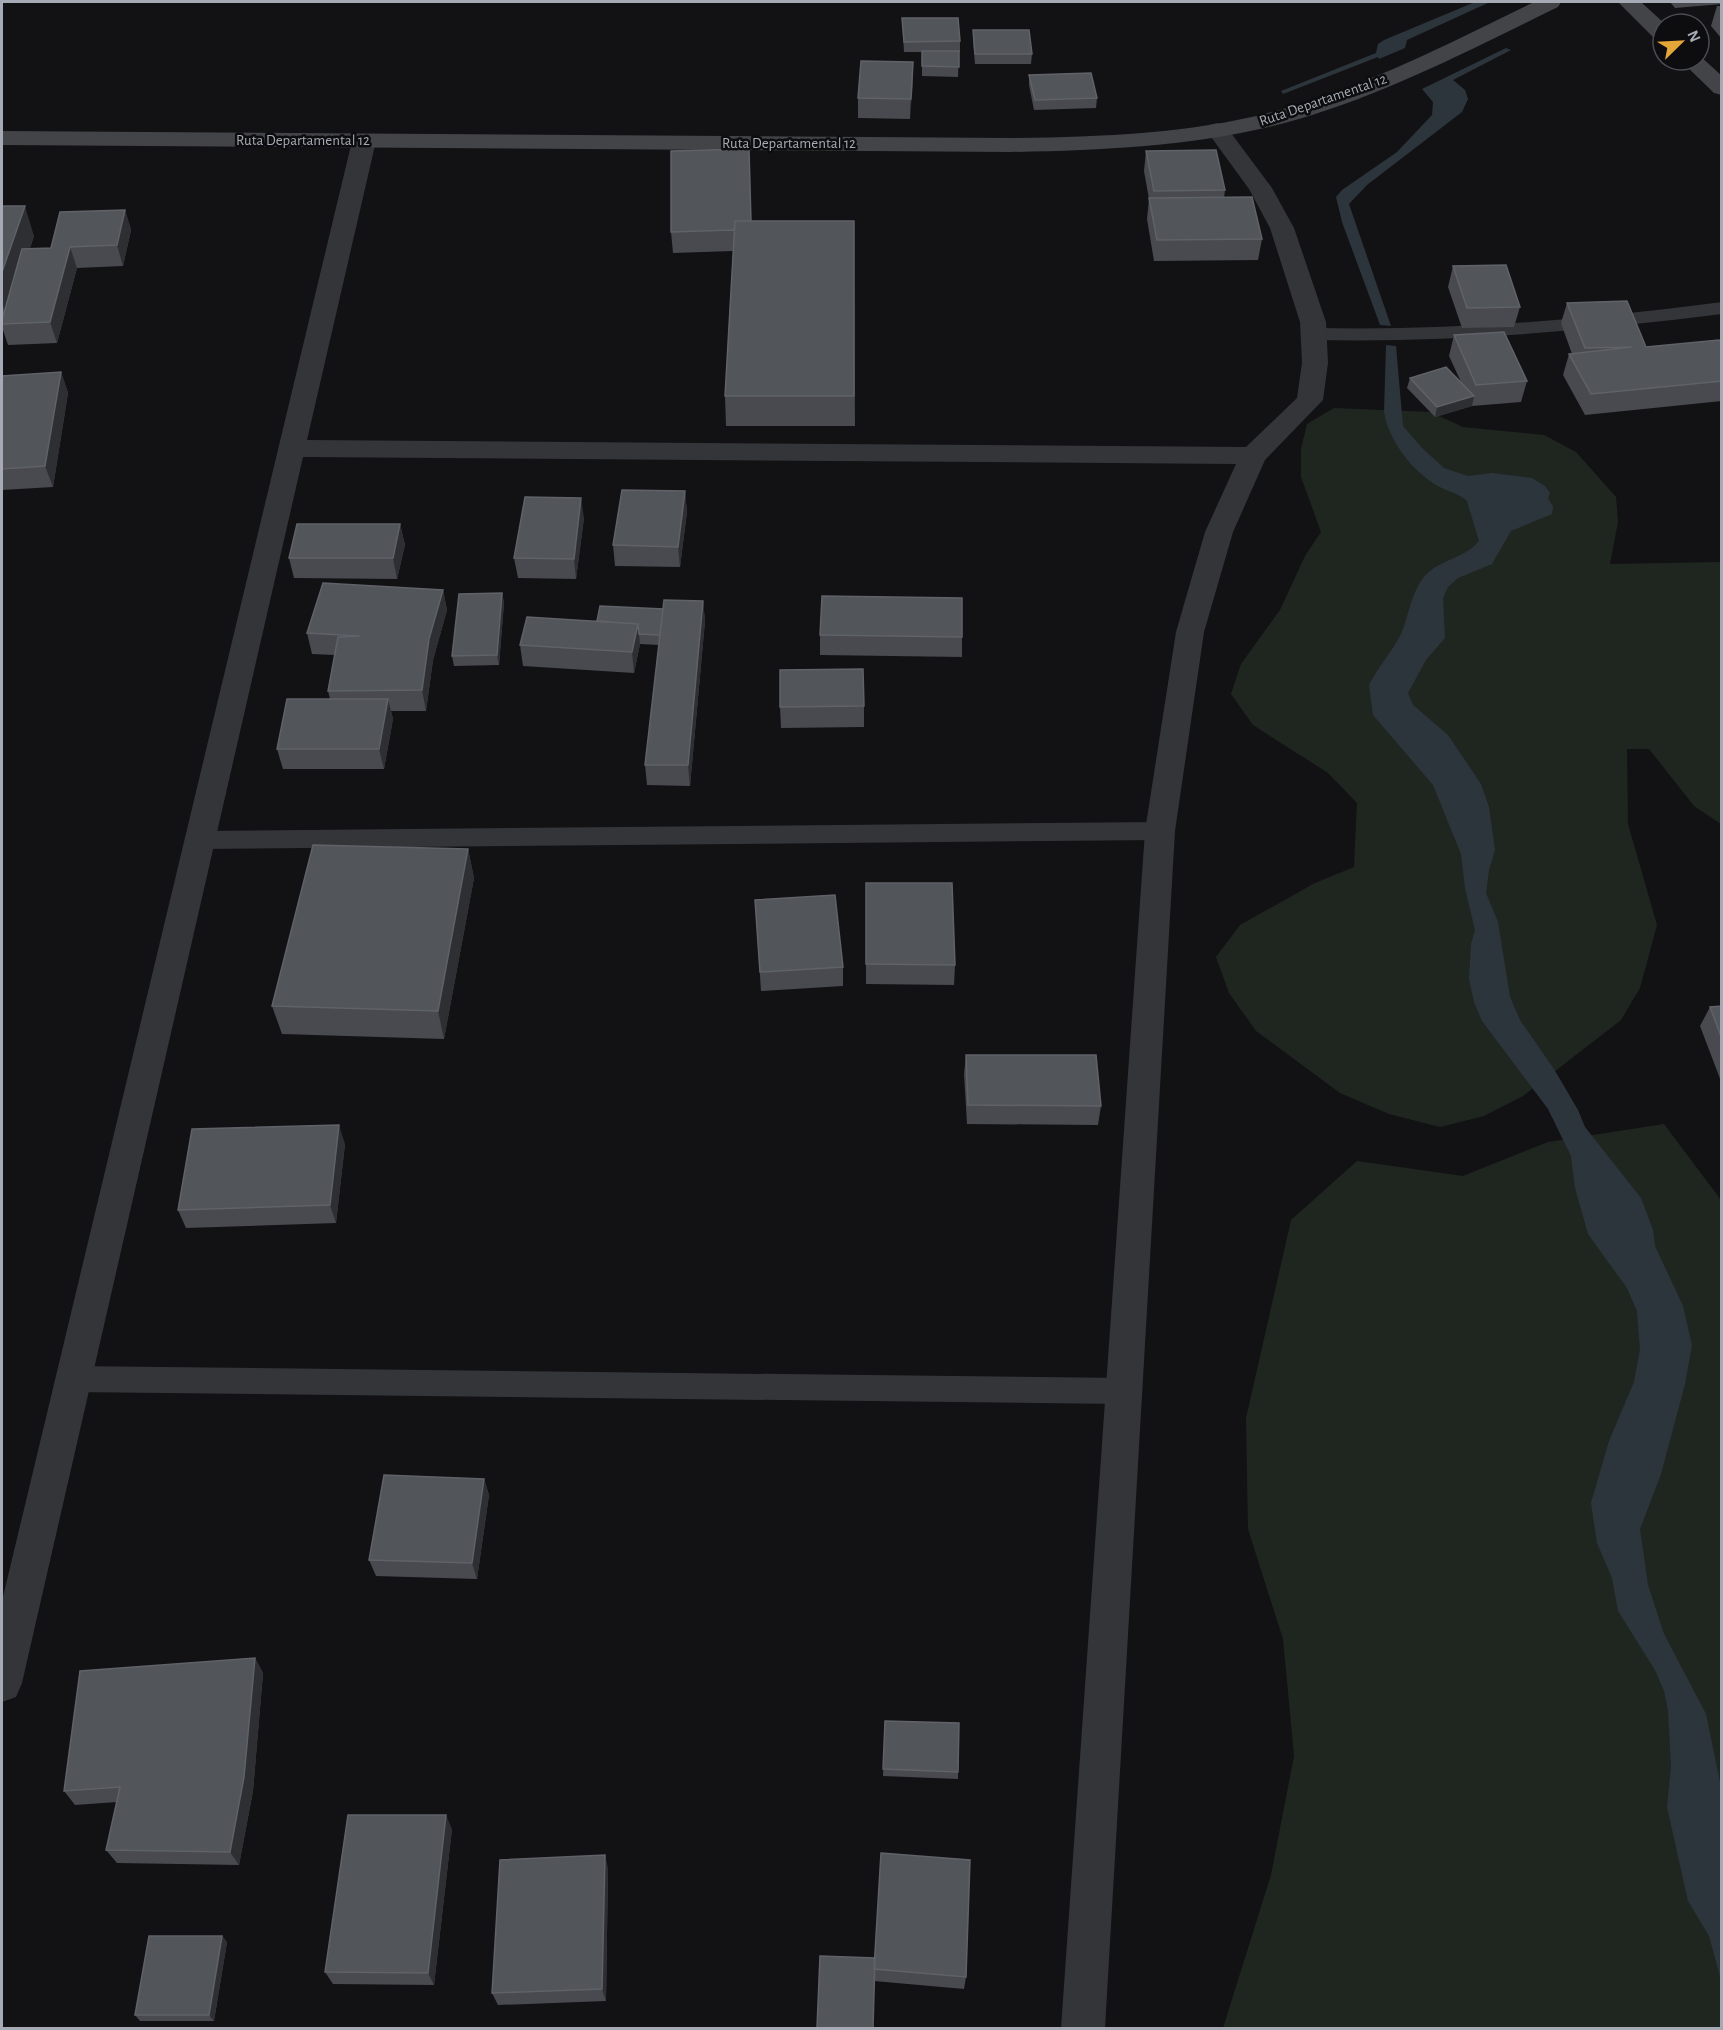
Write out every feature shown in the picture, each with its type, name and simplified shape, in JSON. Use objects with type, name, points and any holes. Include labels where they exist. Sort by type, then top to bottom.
[{"type":"main road","name":"Ruta Departamental 12","points":[[2,138],[1064,144],[1138,141],[1251,124],[1304,109],[1384,80],[1550,2]]},
{"type":"main road","points":[[1629,2],[1651,23]]},
{"type":"main road","points":[[1704,72],[1722,88]]},
{"type":"street","points":[[1083,2028],[1160,831],[1190,632],[1219,532],[1253,456],[1310,400],[1316,363],[1313,322],[1282,228],[1260,188],[1217,129]]},
{"type":"street","points":[[2,1683],[71,1379],[364,141]]},
{"type":"street","points":[[291,447],[1253,456]]},
{"type":"lane","points":[[1314,334],[1406,336],[1621,322],[1722,308]]},
{"type":"lane","points":[[200,840],[1160,831]]},
{"type":"lane","points":[[71,1379],[1124,1391]]},
{"type":"shaded area","points":[[1475,2],[1490,2],[1407,40],[1405,48],[1283,94],[1281,91],[1376,53],[1378,44],[1384,40]]},
{"type":"shaded area","points":[[1506,48],[1511,50],[1453,80],[1465,90],[1468,99],[1462,112],[1367,185],[1349,204],[1391,326],[1380,325],[1342,222],[1336,197],[1342,190],[1397,152],[1432,115],[1433,102],[1422,89]]},
{"type":"shaded area","points":[[1386,345],[1396,346],[1403,426],[1422,448],[1444,468],[1468,476],[1492,473],[1532,478],[1545,486],[1550,493],[1548,498],[1553,507],[1552,514],[1511,531],[1492,564],[1458,578],[1448,587],[1443,598],[1445,638],[1426,660],[1408,693],[1413,705],[1448,735],[1481,784],[1489,807],[1495,850],[1486,893],[1498,922],[1510,997],[1520,1020],[1554,1069],[1578,1110],[1585,1127],[1641,1198],[1653,1230],[1655,1246],[1683,1306],[1692,1345],[1685,1384],[1661,1474],[1640,1529],[1648,1585],[1664,1634],[1706,1714],[1721,1787],[1721,1980],[1709,1936],[1688,1901],[1667,1807],[1671,1766],[1668,1710],[1664,1691],[1655,1670],[1618,1611],[1612,1578],[1597,1543],[1591,1503],[1609,1441],[1634,1382],[1640,1350],[1637,1311],[1627,1288],[1588,1234],[1575,1188],[1571,1156],[1548,1109],[1482,1021],[1474,1002],[1469,979],[1471,944],[1475,930],[1465,888],[1461,854],[1433,785],[1373,715],[1369,685],[1401,634],[1423,578],[1435,568],[1468,551],[1479,541],[1467,501],[1428,480],[1411,464],[1391,434],[1384,412]]},
{"type":"shaded area","points":[[1334,408],[1430,412],[1463,427],[1544,435],[1576,452],[1616,497],[1618,522],[1610,564],[1721,562],[1721,824],[1694,806],[1649,749],[1627,749],[1628,824],[1657,925],[1640,988],[1621,1020],[1523,1096],[1484,1116],[1440,1127],[1389,1114],[1340,1093],[1256,1031],[1229,993],[1216,957],[1240,925],[1315,883],[1354,867],[1357,803],[1328,773],[1253,725],[1231,694],[1241,664],[1280,610],[1305,556],[1321,532],[1301,477],[1301,449],[1307,424]]},
{"type":"shaded area","points":[[1664,1124],[1721,1200],[1721,2028],[1223,2028],[1271,1875],[1294,1756],[1283,1639],[1248,1529],[1246,1418],[1291,1220],[1357,1161],[1463,1176],[1548,1142]]},
{"type":"building","points":[[902,18],[958,18],[960,41],[904,42]]},
{"type":"building","points":[[973,30],[1029,30],[1032,54],[975,54]]},
{"type":"building","points":[[922,51],[959,51],[959,67],[922,66]]},
{"type":"building","points":[[861,61],[913,62],[911,99],[858,98]]},
{"type":"building","points":[[1091,73],[1097,98],[1035,100],[1029,75]]},
{"type":"building","points":[[749,149],[751,221],[735,221],[734,230],[671,232],[671,151]]},
{"type":"building","points":[[1216,150],[1225,190],[1154,191],[1146,151]]},
{"type":"building","points":[[1252,197],[1262,239],[1157,240],[1149,198]]},
{"type":"building","points":[[2,206],[25,206],[2,272]]},
{"type":"building","points":[[125,210],[117,245],[70,247],[50,322],[2,324],[22,249],[51,248],[60,212]]},
{"type":"building","points":[[735,221],[854,221],[854,396],[725,396]]},
{"type":"building","points":[[1506,265],[1520,307],[1467,308],[1453,266]]},
{"type":"building","points":[[1627,301],[1646,347],[1719,340],[1722,344],[1722,381],[1591,394],[1569,354],[1632,347],[1585,348],[1567,303]]},
{"type":"building","points":[[1504,332],[1527,381],[1476,385],[1454,335]]},
{"type":"building","points":[[1446,367],[1474,396],[1437,407],[1410,378]]},
{"type":"building","points":[[61,372],[45,466],[2,469],[2,376]]},
{"type":"building","points":[[622,490],[685,491],[678,547],[613,545]]},
{"type":"building","points":[[525,497],[581,498],[574,559],[514,558]]},
{"type":"building","points":[[297,524],[400,524],[393,558],[289,558]]},
{"type":"building","points":[[323,583],[443,590],[429,639],[422,690],[328,691],[338,637],[360,636],[307,633]]},
{"type":"building","points":[[502,593],[497,655],[452,656],[459,594]]},
{"type":"building","points":[[822,596],[962,598],[962,637],[820,635]]},
{"type":"building","points":[[664,600],[703,601],[688,765],[645,765]]},
{"type":"building","points":[[600,606],[663,609],[660,635],[639,634],[638,624],[597,621]]},
{"type":"building","points":[[527,617],[638,624],[632,652],[520,645]]},
{"type":"building","points":[[863,669],[864,706],[780,707],[780,670]]},
{"type":"building","points":[[287,699],[388,699],[379,749],[277,749]]},
{"type":"building","points":[[313,845],[468,849],[438,1011],[272,1006]]},
{"type":"building","points":[[866,883],[952,883],[955,965],[866,964]]},
{"type":"building","points":[[835,895],[843,967],[760,972],[755,900]]},
{"type":"building","points":[[1722,1006],[1722,1039],[1710,1007]]},
{"type":"building","points":[[966,1055],[1096,1055],[1101,1106],[968,1105]]},
{"type":"building","points":[[339,1125],[330,1205],[178,1210],[192,1129]]},
{"type":"building","points":[[384,1475],[484,1479],[472,1563],[369,1560]]},
{"type":"building","points":[[255,1658],[244,1777],[230,1852],[106,1850],[120,1787],[64,1791],[80,1671]]},
{"type":"building","points":[[885,1721],[959,1723],[958,1772],[883,1769]]},
{"type":"building","points":[[348,1815],[446,1815],[428,1973],[325,1972]]},
{"type":"building","points":[[881,1853],[970,1860],[966,1977],[874,1969]]},
{"type":"building","points":[[605,1855],[602,1989],[492,1993],[500,1860]]},
{"type":"building","points":[[149,1936],[222,1936],[209,2015],[135,2015]]},
{"type":"building","points":[[820,1956],[875,1958],[873,2028],[817,2028]]}]
